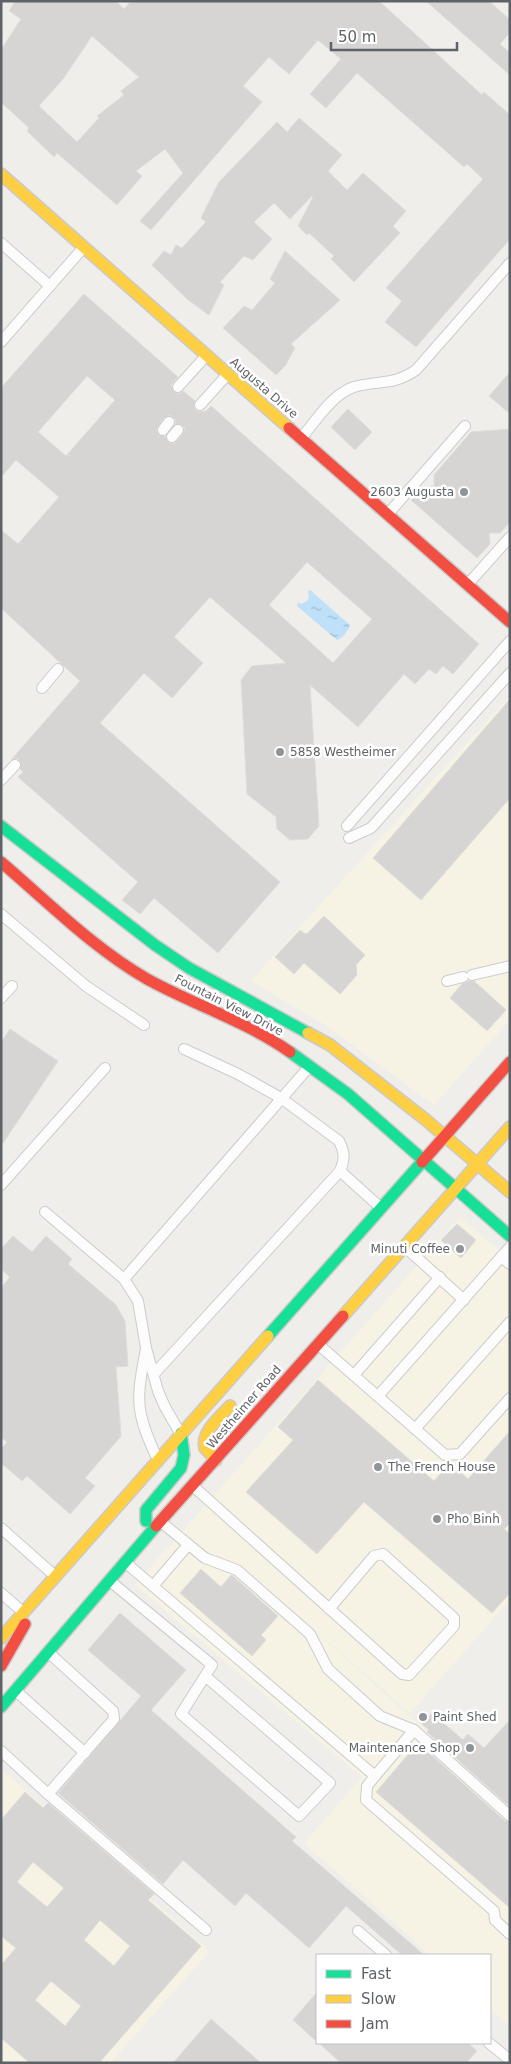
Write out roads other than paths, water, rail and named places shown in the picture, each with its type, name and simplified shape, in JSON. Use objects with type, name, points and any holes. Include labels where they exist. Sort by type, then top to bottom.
[{"type":"main road","name":"Augusta Drive","points":[[1,174],[510,622]]},
{"type":"main road","name":"Fountain View Drive","points":[[1,826],[155,945],[181,980],[211,995],[348,1094],[510,1236]]},
{"type":"main road","name":"Fountain View Drive","points":[[1,862],[98,944],[146,978],[181,980],[211,995],[330,1045],[445,1136],[510,1192]]},
{"type":"main road","points":[[1,1638],[510,1062]]},
{"type":"main road","name":"Westheimer Road","points":[[1,1707],[160,1521],[510,1127]]},
{"type":"main road","points":[[263,1362],[272,1330]]},
{"type":"main road","points":[[216,1460],[205,1449],[203,1442],[206,1434],[236,1398]]},
{"type":"main road","points":[[147,1537],[146,1510],[181,1468],[184,1461],[181,1433]]},
{"type":"main road","points":[[1,1666],[48,1586]]},
{"type":"lane","points":[[1,258],[5,246],[50,286]]},
{"type":"lane","points":[[1,342],[84,247]]},
{"type":"lane","points":[[301,438],[335,399],[352,388],[404,379],[416,370],[510,263]]},
{"type":"lane","points":[[178,387],[206,356]]},
{"type":"lane","points":[[200,405],[228,375]]},
{"type":"lane","points":[[388,515],[465,426]]},
{"type":"lane","points":[[467,584],[510,537]]},
{"type":"lane","points":[[347,826],[510,641]]},
{"type":"lane","points":[[42,688],[58,670]]},
{"type":"lane","points":[[349,838],[371,828],[510,673]]},
{"type":"lane","points":[[1,780],[15,765]]},
{"type":"lane","points":[[1,914],[86,986],[144,1025]]},
{"type":"lane","points":[[447,981],[510,966]]},
{"type":"lane","points":[[1,998],[12,986]]},
{"type":"lane","points":[[154,1374],[340,1171],[344,1160],[344,1151],[340,1141],[281,1098],[238,1074],[184,1049]]},
{"type":"lane","points":[[124,1279],[309,1067]]},
{"type":"lane","points":[[1,1185],[105,1068]]},
{"type":"lane","points":[[340,1171],[381,1208]]},
{"type":"lane","points":[[45,1212],[124,1279],[138,1301],[146,1348],[164,1407],[181,1433]]},
{"type":"lane","points":[[404,1247],[464,1300]]},
{"type":"lane","points":[[378,1396],[510,1247]]},
{"type":"lane","points":[[501,1257],[510,1264]]},
{"type":"lane","points":[[354,1375],[440,1277]]},
{"type":"lane","points":[[415,1428],[510,1322]]},
{"type":"lane","points":[[317,1344],[445,1455],[460,1454],[510,1398]]},
{"type":"lane","points":[[146,1348],[139,1385],[138,1402],[141,1420],[158,1460]]},
{"type":"lane","points":[[192,1486],[329,1609],[402,1674],[409,1675],[454,1626],[454,1618],[384,1554],[374,1556],[329,1609]]},
{"type":"lane","points":[[160,1521],[206,1558],[237,1570],[310,1634],[328,1670],[380,1716],[414,1730],[510,1816]]},
{"type":"lane","points":[[1,1528],[56,1576]]},
{"type":"lane","points":[[153,1586],[188,1545]]},
{"type":"lane","points":[[125,1562],[375,1776]]},
{"type":"lane","points":[[110,1580],[212,1665],[205,1676],[181,1714],[299,1816],[330,1782],[205,1676]]},
{"type":"lane","points":[[1,1593],[24,1613]]},
{"type":"lane","points":[[48,1652],[114,1711],[114,1719],[48,1794]]},
{"type":"lane","points":[[15,1691],[85,1753]]},
{"type":"lane","points":[[414,1730],[367,1786],[366,1800],[494,1911],[495,1920],[510,1934]]},
{"type":"lane","points":[[1,1751],[206,1930]]},
{"type":"lane","points":[[358,1931],[385,1954]]},
{"type":"lane","points":[[490,2044],[510,2060]]},
{"type":"water","points":[[310,590],[350,625],[345,634],[339,639],[337,640],[297,606],[298,602],[301,604],[307,601]]},
{"type":"place","name":"2603 Augusta","points":[[464,492]]},
{"type":"place","name":"5858 Westheimer","points":[[280,752]]},
{"type":"place","name":"Minuti Coffee","points":[[460,1249]]},
{"type":"place","name":"The French House","points":[[378,1467]]},
{"type":"place","name":"Pho Binh","points":[[437,1519]]},
{"type":"place","name":"Paint Shed","points":[[423,1717]]},
{"type":"place","name":"Maintenance Shop","points":[[470,1748]]}]
